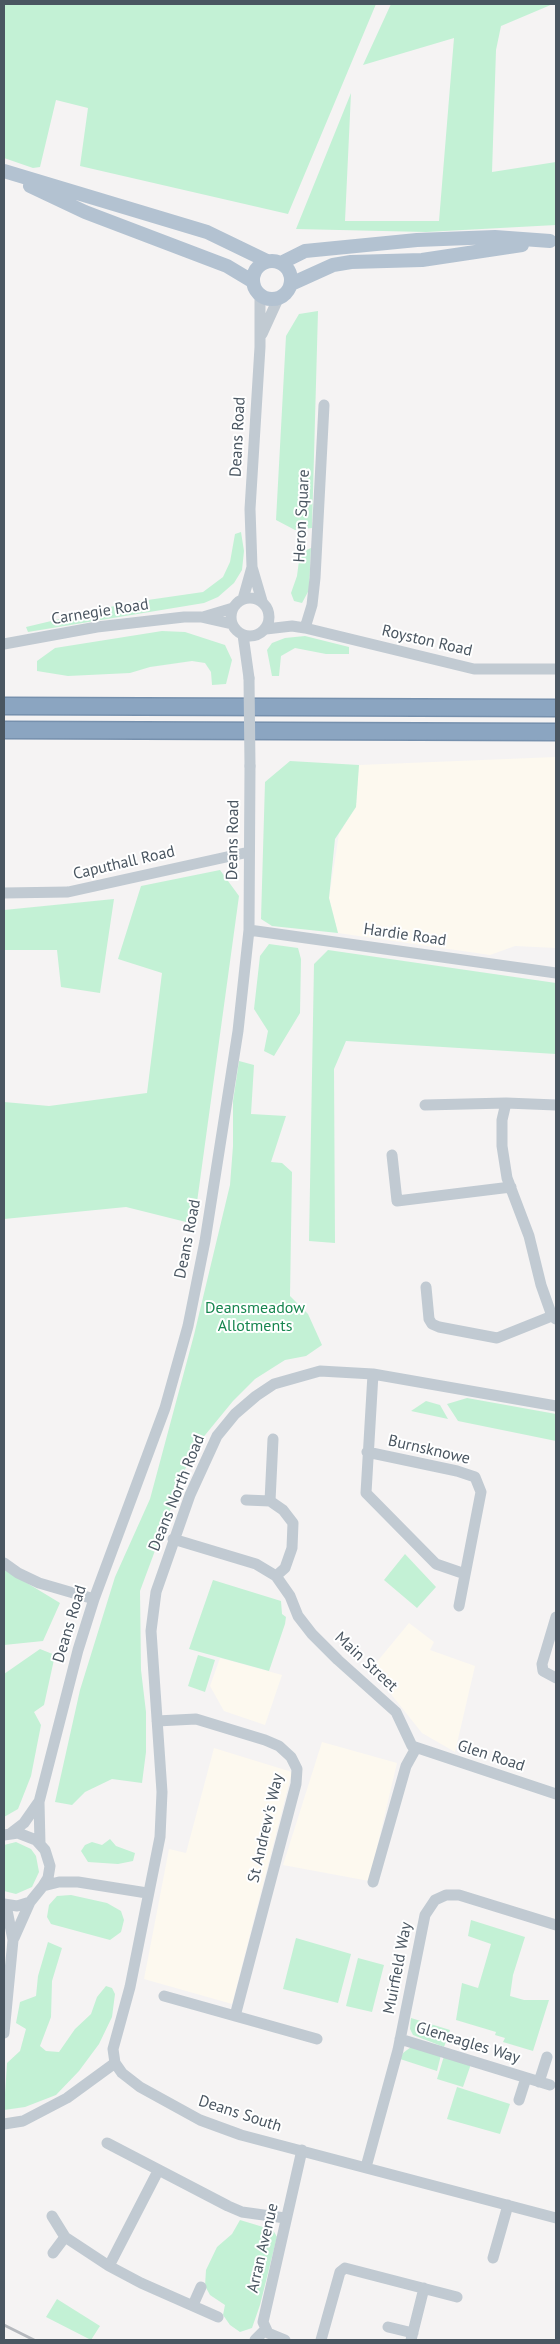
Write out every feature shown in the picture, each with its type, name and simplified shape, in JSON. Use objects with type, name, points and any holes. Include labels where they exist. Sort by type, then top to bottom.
[{"type":"highway","points":[[4,706],[556,708]]},
{"type":"highway","points":[[4,730],[556,732]]},
{"type":"main road","points":[[4,173],[207,232],[274,262],[290,272],[291,284],[285,295],[278,299],[268,300],[255,291],[252,281],[256,269],[274,262],[305,251],[417,240],[495,237],[553,240]]},
{"type":"main road","points":[[4,173],[85,212],[227,266],[252,281]]},
{"type":"main road","points":[[291,284],[333,265],[351,262],[422,260],[553,240]]},
{"type":"street","name":"Deans Road","points":[[260,296],[260,338],[250,509],[252,567],[262,601]]},
{"type":"street","name":"Deans Road","points":[[260,338],[278,299]]},
{"type":"street","name":"Heron Square","points":[[305,628],[312,605],[315,578],[324,405]]},
{"type":"street","name":"Deans Road","points":[[242,599],[252,567]]},
{"type":"street","points":[[249,597],[262,601],[267,607],[270,615],[261,632],[243,635],[232,624],[233,608],[242,599],[249,597]]},
{"type":"street","name":"Carnegie Road","points":[[4,644],[98,627],[201,617],[233,608]]},
{"type":"street","name":"Royston Road","points":[[270,615],[292,626],[474,669],[556,669]]},
{"type":"street","name":"Carnegie Road","points":[[201,617],[232,624]]},
{"type":"street","name":"Royston Road","points":[[261,632],[292,626]]},
{"type":"street","name":"Deans Road","points":[[248,661],[261,632]]},
{"type":"street","name":"Deans Road","points":[[40,1844],[39,1802],[78,1650],[94,1599],[165,1408],[188,1326],[218,1164],[238,1031],[248,930],[249,678],[243,635]]},
{"type":"street","name":"Caputhall Road","points":[[4,893],[68,892],[249,852]]},
{"type":"street","name":"Hardie Road","points":[[248,930],[556,973]]},
{"type":"street","points":[[425,1105],[506,1103],[556,1105]]},
{"type":"street","points":[[426,1286],[429,1319],[432,1324],[439,1327],[497,1338],[554,1317],[541,1285],[530,1236],[507,1178],[502,1146],[502,1120],[506,1103]]},
{"type":"street","points":[[392,1155],[397,1201],[511,1187]]},
{"type":"street","name":"Deans North Road","points":[[148,1893],[160,1837],[162,1792],[151,1631],[156,1592],[173,1539],[204,1460],[217,1436],[235,1414],[256,1396],[281,1382],[320,1371],[373,1374],[556,1406]]},
{"type":"street","name":"Burnsknowe","points":[[373,1374],[366,1493],[369,1499],[436,1564],[465,1574]]},
{"type":"street","points":[[270,1501],[268,1462],[273,1439]]},
{"type":"street","name":"Burnsknowe","points":[[367,1452],[457,1471],[475,1477],[481,1492],[458,1606]]},
{"type":"street","points":[[246,1500],[270,1501],[283,1510],[293,1523],[292,1548],[284,1568],[276,1576]]},
{"type":"street","name":"Main Street","points":[[173,1539],[256,1564],[276,1576],[290,1596],[298,1616],[312,1634],[396,1712],[412,1746],[416,1748]]},
{"type":"street","points":[[4,1563],[18,1573],[38,1583],[94,1599]]},
{"type":"street","points":[[556,1617],[542,1664],[543,1671],[556,1678]]},
{"type":"street","name":"St Andrew's Way","points":[[157,1721],[196,1719],[265,1740],[279,1746],[291,1757],[297,1769],[296,1784],[235,2016]]},
{"type":"street","points":[[373,1882],[406,1766],[416,1748]]},
{"type":"street","name":"Glen Road","points":[[416,1748],[556,1794]]},
{"type":"street","name":"Deans Road","points":[[8,1834],[24,1823],[39,1802]]},
{"type":"street","points":[[8,1834],[28,1836],[40,1844],[45,1850],[50,1866],[48,1878],[30,1902],[13,1940]]},
{"type":"street","points":[[50,1866],[62,1875],[78,1882]]},
{"type":"street","points":[[4,2124],[23,2122],[67,2098],[116,2063],[113,2049],[130,1988],[148,1893],[78,1882],[59,1882],[43,1886]]},
{"type":"street","name":"Muirfield Way","points":[[366,2167],[385,2106],[426,1915],[435,1900],[446,1895],[459,1895],[556,1925]]},
{"type":"street","points":[[4,2033],[13,1940],[5,1904],[18,1906],[30,1902]]},
{"type":"street","points":[[164,1996],[317,2039]]},
{"type":"street","name":"Gleneagles Way","points":[[400,2039],[544,2084],[547,2057]]},
{"type":"street","name":"Deans South","points":[[116,2063],[122,2073],[140,2086],[200,2120],[241,2135],[556,2218]]},
{"type":"street","name":"Gleneagles Way","points":[[519,2100],[526,2078]]},
{"type":"street","points":[[107,2143],[158,2171],[242,2212],[285,2218]]},
{"type":"street","name":"Arran Avenue","points":[[265,2330],[263,2322],[285,2218],[302,2150]]},
{"type":"street","points":[[109,2266],[158,2171]]},
{"type":"street","points":[[493,2258],[508,2205]]},
{"type":"street","points":[[52,2216],[65,2237],[109,2266],[157,2291],[218,2317]]},
{"type":"street","points":[[53,2253],[65,2237]]},
{"type":"street","points":[[321,2340],[340,2272],[345,2268],[457,2297]]},
{"type":"street","points":[[193,2305],[201,2286]]},
{"type":"street","points":[[388,2326],[412,2337],[424,2288]]},
{"type":"street","points":[[255,2340],[265,2330],[274,2338],[285,2340]]},
{"type":"shaded area","points":[[556,757],[556,948],[515,946],[490,955],[338,933],[329,898],[339,834],[356,806],[359,765]]},
{"type":"shaded area","points":[[409,1623],[434,1642],[430,1650],[475,1666],[455,1752],[422,1733],[371,1669]]},
{"type":"shaded area","points":[[220,1658],[282,1675],[265,1725],[224,1711],[210,1686]]},
{"type":"shaded area","points":[[322,1742],[397,1763],[369,1881],[283,1865]]},
{"type":"shaded area","points":[[214,1748],[292,1772],[232,2004],[144,1979],[169,1849],[186,1853]]},
{"type":"green space","points":[[4,4],[376,4],[288,214],[80,166],[88,108],[56,100],[40,167],[33,168],[4,158]]},
{"type":"green space","points":[[391,4],[553,4],[501,26],[496,50],[492,172],[556,162],[556,225],[426,232],[296,229],[351,93],[345,221],[439,221],[454,38],[363,65]]},
{"type":"green space","points":[[318,311],[312,528],[295,530],[276,520],[286,336],[299,314]]},
{"type":"green space","points":[[241,532],[244,551],[242,570],[234,583],[218,597],[204,603],[28,632],[26,627],[127,603],[203,592],[223,577],[230,562],[235,534]]},
{"type":"green space","points":[[311,548],[309,590],[302,603],[294,601],[291,593],[297,576],[300,553]]},
{"type":"green space","points":[[162,631],[185,632],[225,645],[232,660],[226,684],[212,685],[211,672],[205,663],[192,661],[150,667],[130,673],[68,676],[37,671],[37,661],[55,648]]},
{"type":"green space","points":[[305,636],[349,647],[349,654],[326,654],[295,648],[281,656],[279,676],[272,676],[267,650],[272,643],[285,638]]},
{"type":"green space","points":[[290,761],[359,765],[356,807],[335,839],[329,898],[338,933],[272,926],[261,919],[265,782]]},
{"type":"green space","points":[[220,870],[239,896],[194,1224],[126,1207],[4,1219],[4,1102],[49,1106],[147,1093],[162,973],[118,959],[141,886]]},
{"type":"green space","points":[[114,899],[100,993],[61,987],[57,950],[4,950],[4,910]]},
{"type":"green space","points":[[269,944],[298,948],[301,959],[300,1013],[274,1056],[264,1051],[268,1031],[254,1009],[260,956]]},
{"type":"green space","points":[[328,950],[556,983],[556,1054],[346,1041],[334,1069],[335,1243],[309,1241],[314,964]]},
{"type":"green space","name":"Deansmeadow Allotments","points":[[239,1061],[254,1065],[251,1114],[286,1116],[271,1162],[282,1163],[292,1172],[290,1296],[308,1314],[322,1345],[306,1356],[285,1360],[255,1379],[233,1401],[192,1451],[140,1591],[141,1670],[146,1712],[146,1752],[142,1783],[112,1779],[85,1792],[72,1805],[55,1802],[80,1690],[115,1577],[150,1499],[194,1335],[230,1185],[233,1146],[233,1101]]},
{"type":"green space","points":[[467,1398],[556,1414],[556,1441],[458,1421],[447,1404]]},
{"type":"green space","points":[[426,1401],[440,1405],[448,1419],[411,1411]]},
{"type":"green space","points":[[405,1554],[436,1587],[417,1608],[384,1580]]},
{"type":"green space","points":[[4,1569],[60,1603],[43,1641],[4,1645]]},
{"type":"green space","points":[[213,1580],[281,1601],[282,1614],[286,1617],[285,1624],[269,1671],[189,1649]]},
{"type":"green space","points":[[40,1649],[55,1655],[44,1705],[34,1712],[41,1725],[31,1776],[18,1809],[4,1817],[4,1674]]},
{"type":"green space","points":[[198,1655],[215,1660],[205,1692],[188,1686]]},
{"type":"green space","points":[[110,1839],[116,1846],[135,1853],[133,1861],[118,1864],[88,1862],[81,1851],[85,1845],[92,1842],[102,1845]]},
{"type":"green space","points":[[16,1842],[31,1849],[36,1856],[39,1872],[32,1887],[16,1894],[4,1891],[4,1845]]},
{"type":"green space","points":[[71,1895],[107,1903],[121,1911],[124,1920],[121,1932],[110,1940],[51,1924],[47,1917],[49,1905],[57,1896]]},
{"type":"green space","points":[[471,1920],[525,1937],[513,1975],[510,1996],[524,2000],[549,2000],[533,2051],[503,2042],[505,2038],[495,2035],[496,2032],[456,2020],[462,1983],[478,1988],[491,1944],[468,1936]]},
{"type":"green space","points":[[296,1938],[351,1954],[338,2003],[283,1989]]},
{"type":"green space","points":[[48,1942],[62,1948],[52,1981],[51,2017],[40,2046],[46,2051],[59,2052],[75,2029],[91,2014],[97,1997],[106,1986],[112,1988],[115,1994],[112,2017],[99,2044],[79,2071],[56,2095],[25,2107],[4,2110],[7,2063],[20,2051],[26,2029],[16,2023],[20,2002],[36,1996],[38,1976]]},
{"type":"green space","points":[[358,1958],[384,1965],[372,2012],[346,2006]]},
{"type":"green space","points":[[411,2018],[450,2030],[444,2047],[413,2035],[410,2029]]},
{"type":"green space","points":[[411,2047],[441,2055],[437,2071],[400,2059],[403,2053]]},
{"type":"green space","points":[[444,2056],[471,2064],[463,2087],[437,2079]]},
{"type":"green space","points":[[457,2087],[510,2104],[500,2134],[447,2119]]},
{"type":"green space","points":[[240,2220],[273,2230],[277,2237],[260,2305],[252,2328],[240,2332],[230,2325],[223,2315],[225,2305],[210,2295],[205,2286],[206,2270],[217,2247],[232,2234]]},
{"type":"green space","points":[[57,2299],[100,2326],[91,2340],[46,2317]]},
{"type":"railway","points":[[4,2325],[34,2340]]}]
